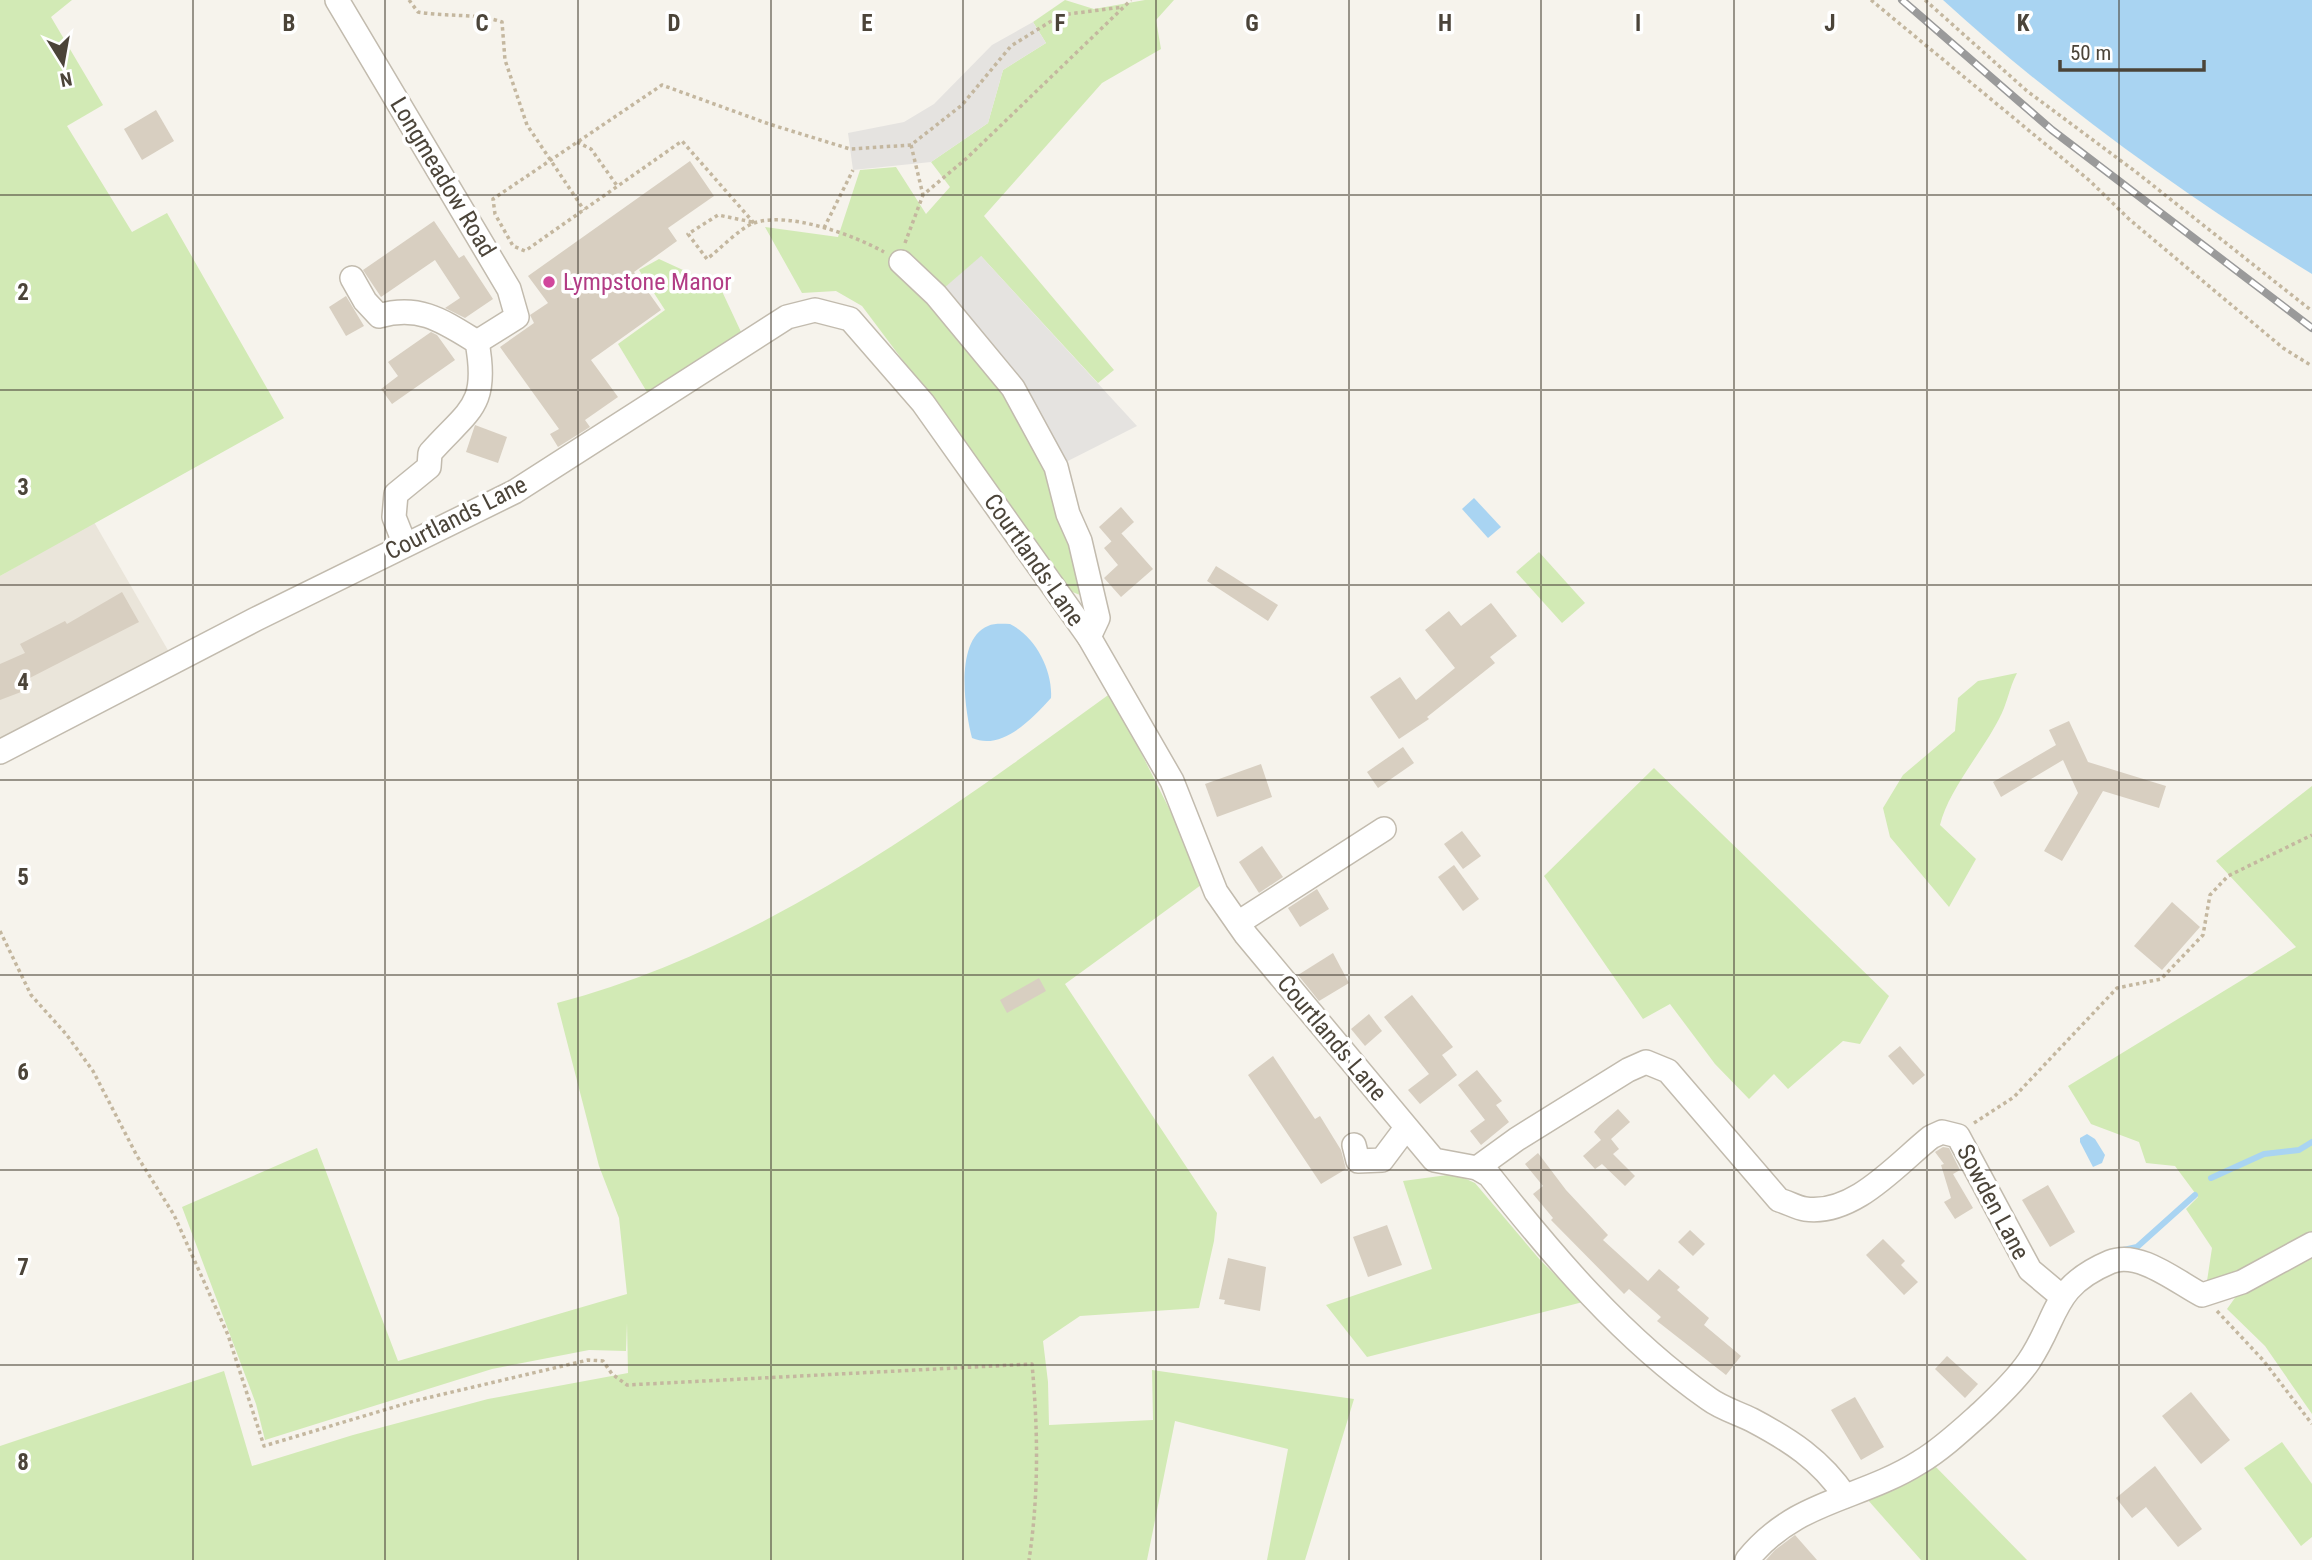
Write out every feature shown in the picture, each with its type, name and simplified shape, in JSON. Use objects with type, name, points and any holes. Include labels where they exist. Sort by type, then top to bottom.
[{"type":"street","name":"Longmeadow Road","points":[[337,0],[509,289],[517,317],[477,342]]},
{"type":"street","points":[[901,262],[936,295],[1013,388],[1056,467],[1068,514],[1080,541],[1094,628]]},
{"type":"street","points":[[352,278],[365,301],[379,316],[400,310],[424,314],[477,342],[482,369],[481,392],[464,421],[430,453],[429,467],[396,494],[394,517],[405,545]]},
{"type":"street","name":"Courtlands Lane","points":[[0,752],[513,492],[787,317],[815,310],[850,320],[923,403],[1094,628],[1172,781],[1216,892],[1238,923],[1434,1160],[1477,1168]]},
{"type":"street","points":[[1238,923],[1384,829]]},
{"type":"street","name":"Sowden Lane","points":[[1477,1168],[1517,1139],[1628,1070],[1646,1062],[1668,1071],[1779,1199],[1805,1209],[1834,1206],[1856,1198],[1931,1137],[1942,1132],[1958,1136],[2030,1270],[2061,1296]]},
{"type":"street","points":[[1354,1145],[1357,1161],[1381,1160],[1406,1128]]},
{"type":"street","points":[[1477,1168],[1489,1175],[1552,1255],[1628,1332],[1710,1400],[1795,1444],[1814,1458],[1831,1475],[1845,1496]]},
{"type":"street","points":[[1747,1560],[1763,1540],[1798,1515],[1921,1462],[1984,1410],[2029,1362],[2061,1296],[2089,1273],[2123,1258],[2140,1262],[2202,1295],[2242,1282],[2312,1244]]},
{"type":"path","points":[[409,0],[418,12],[444,17],[488,17],[502,22],[505,60],[527,125],[584,210]]},
{"type":"path","points":[[754,223],[707,259],[688,233],[718,215],[754,223],[788,221],[824,228],[873,246],[901,262],[907,231],[923,195],[967,158],[1131,0]]},
{"type":"path","points":[[1871,0],[2090,181],[2130,220],[2273,339],[2312,366]]},
{"type":"path","points":[[1925,0],[2027,91],[2136,172],[2312,311]]},
{"type":"path","points":[[754,223],[682,141],[525,251],[513,246],[495,214],[494,199],[662,85],[769,124],[850,149],[911,145],[962,105],[1011,46],[1060,15],[1124,7]]},
{"type":"path","points":[[577,142],[591,149],[618,187]]},
{"type":"path","points":[[911,145],[923,195]]},
{"type":"path","points":[[824,228],[853,170]]},
{"type":"path","points":[[1958,1136],[2014,1097],[2117,988],[2161,979],[2203,935],[2210,895],[2228,876],[2312,835]]},
{"type":"path","points":[[0,931],[31,995],[66,1034],[93,1071],[137,1156],[174,1215],[228,1335],[264,1446],[414,1401],[588,1360],[603,1361],[611,1374],[627,1385],[1032,1364],[1039,1434],[1036,1513],[1029,1560]]},
{"type":"path","points":[[2202,1295],[2263,1360],[2312,1424]]},
{"type":"shaded area","points":[[1033,22],[1046,43],[1003,70],[988,123],[931,162],[853,170],[848,133],[904,122],[934,104],[992,45]]},
{"type":"shaded area","points":[[981,256],[1137,426],[1056,467],[936,295]]},
{"type":"shaded area","points":[[94,522],[169,652],[0,741],[0,576]]},
{"type":"green space","points":[[0,0],[72,0],[51,17],[103,105],[67,126],[132,232],[167,213],[284,418],[0,576]]},
{"type":"green space","points":[[1065,0],[1094,9],[1145,0],[1174,0],[1156,20],[1161,49],[1102,83],[984,216],[1114,370],[1098,383],[981,256],[1003,388],[1047,470],[1072,536],[1080,595],[1060,587],[916,378],[862,306],[836,291],[802,293],[765,227],[838,237],[860,170],[896,167],[926,214],[950,187],[931,162],[988,123],[1003,70],[1046,43],[1033,22]]},
{"type":"green space","points":[[659,259],[720,287],[742,334],[650,397],[618,344],[665,310],[639,270]]},
{"type":"green space","points":[[1539,552],[1585,603],[1562,623],[1516,572]]},
{"type":"green space","points":[[2017,673],[2002,714],[1950,799],[1940,825],[1976,859],[1949,907],[1890,837],[1883,808],[1903,775],[1955,731],[1958,698],[1978,681]]},
{"type":"green space","points":[[1111,693],[1195,860],[1201,885],[1065,984],[1217,1213],[1214,1241],[1199,1308],[1080,1316],[1043,1341],[1049,1425],[1153,1420],[1152,1370],[1354,1399],[1305,1560],[1267,1560],[1288,1449],[1175,1421],[1147,1560],[0,1560],[0,1446],[224,1371],[252,1466],[353,1435],[488,1399],[628,1373],[627,1323],[626,1351],[589,1350],[492,1369],[265,1440],[256,1404],[182,1207],[317,1148],[398,1361],[627,1294],[619,1218],[599,1166],[557,1003],[633,979],[707,949],[848,874],[981,786]]},
{"type":"green space","points":[[1654,768],[1889,996],[1860,1044],[1843,1041],[1788,1089],[1774,1074],[1749,1099],[1715,1064],[1670,1004],[1643,1019],[1544,876]]},
{"type":"green space","points":[[2312,786],[2312,1236],[2251,1271],[2207,1281],[2212,1248],[2186,1209],[2198,1197],[2175,1166],[2146,1163],[2139,1142],[2091,1124],[2068,1086],[2296,947],[2216,861]]},
{"type":"green space","points":[[1455,1174],[1475,1183],[1541,1261],[1583,1302],[1367,1357],[1326,1305],[1432,1269],[1403,1181]]},
{"type":"green space","points":[[2312,1255],[2312,1414],[2265,1346],[2227,1309],[2237,1295]]},
{"type":"green space","points":[[2282,1442],[2312,1484],[2312,1537],[2301,1546],[2244,1468]]},
{"type":"green space","points":[[1931,1462],[2027,1560],[1921,1560],[1867,1499]]},
{"type":"water","points":[[1943,0],[2312,0],[2312,274],[2215,212],[2121,146],[2030,75]]},
{"type":"water","points":[[1474,498],[1501,527],[1488,538],[1462,509]]},
{"type":"water","points":[[1010,624],[1027,637],[1041,655],[1049,676],[1051,698],[1026,723],[1005,737],[983,741],[972,738],[965,694],[966,660],[970,646],[977,634],[988,626]]},
{"type":"water","points":[[2087,1134],[2095,1139],[2105,1155],[2102,1163],[2093,1167],[2080,1142],[2080,1138]]},
{"type":"building","points":[[156,110],[174,141],[142,160],[124,129]]},
{"type":"building","points":[[690,161],[714,196],[668,228],[677,241],[634,272],[661,310],[591,360],[618,397],[585,420],[590,427],[558,447],[550,434],[559,429],[500,347],[534,323],[530,315],[548,303],[528,276]]},
{"type":"building","points":[[434,221],[459,258],[464,255],[493,299],[465,318],[445,308],[460,298],[435,260],[381,297],[363,270]]},
{"type":"building","points":[[346,296],[364,326],[346,336],[329,307]]},
{"type":"building","points":[[431,332],[437,335],[455,360],[392,404],[381,389],[398,376],[388,362]]},
{"type":"building","points":[[475,425],[507,437],[498,463],[466,452]]},
{"type":"building","points":[[1121,507],[1134,522],[1112,542],[1099,527]]},
{"type":"building","points":[[1121,533],[1153,569],[1121,597],[1104,578],[1118,565],[1104,548]]},
{"type":"building","points":[[1216,566],[1278,605],[1268,621],[1207,581]]},
{"type":"building","points":[[122,592],[139,622],[18,684],[21,692],[0,700],[0,664],[25,653],[20,644],[65,621],[67,624]]},
{"type":"building","points":[[1491,603],[1517,636],[1490,657],[1495,663],[1427,717],[1429,719],[1399,739],[1370,697],[1400,677],[1416,700],[1455,668],[1425,630],[1449,611],[1461,626]]},
{"type":"building","points":[[2069,721],[2088,762],[2166,786],[2159,808],[2103,791],[2062,861],[2044,851],[2078,793],[2063,760],[2001,797],[1993,782],[2056,745],[2049,730]]},
{"type":"building","points":[[1403,747],[1414,763],[1378,788],[1367,772]]},
{"type":"building","points":[[1261,764],[1272,797],[1217,817],[1205,784]]},
{"type":"building","points":[[1462,831],[1481,856],[1463,869],[1444,844]]},
{"type":"building","points":[[1262,846],[1283,877],[1259,893],[1239,862]]},
{"type":"building","points":[[1454,865],[1479,899],[1463,911],[1438,877]]},
{"type":"building","points":[[1317,889],[1329,909],[1300,927],[1288,908]]},
{"type":"building","points":[[2172,902],[2200,927],[2162,970],[2134,946]]},
{"type":"building","points":[[1333,953],[1349,983],[1319,1001],[1298,975]]},
{"type":"building","points":[[1039,978],[1046,991],[1007,1013],[1000,1000]]},
{"type":"building","points":[[1412,995],[1453,1047],[1442,1055],[1457,1075],[1420,1104],[1408,1090],[1429,1074],[1384,1017]]},
{"type":"building","points":[[1369,1014],[1382,1031],[1365,1046],[1351,1029]]},
{"type":"building","points":[[1900,1046],[1925,1075],[1913,1085],[1888,1056]]},
{"type":"building","points":[[1273,1056],[1315,1119],[1320,1116],[1341,1150],[1346,1169],[1321,1184],[1248,1075]]},
{"type":"building","points":[[1477,1070],[1502,1101],[1496,1105],[1509,1122],[1481,1145],[1470,1131],[1485,1120],[1458,1085]]},
{"type":"building","points":[[1618,1109],[1630,1122],[1611,1139],[1619,1149],[1613,1154],[1635,1176],[1625,1186],[1602,1164],[1595,1169],[1583,1156],[1601,1140],[1594,1132]]},
{"type":"building","points":[[1943,1147],[1949,1148],[1960,1170],[1953,1174],[1973,1208],[1955,1219],[1944,1202],[1951,1198],[1941,1165],[1944,1164],[1935,1152]]},
{"type":"building","points":[[1538,1153],[1566,1190],[1608,1235],[1603,1240],[1648,1281],[1659,1269],[1680,1287],[1677,1290],[1709,1318],[1704,1325],[1741,1356],[1726,1375],[1657,1321],[1661,1317],[1629,1289],[1624,1294],[1551,1220],[1553,1218],[1533,1194],[1543,1186],[1525,1164]]},
{"type":"building","points":[[2048,1185],[2075,1232],[2050,1247],[2022,1200]]},
{"type":"building","points":[[1387,1225],[1402,1265],[1368,1277],[1353,1237]]},
{"type":"building","points":[[1690,1230],[1705,1244],[1693,1256],[1678,1242]]},
{"type":"building","points":[[1883,1239],[1905,1261],[1901,1265],[1918,1282],[1904,1295],[1866,1255]]},
{"type":"building","points":[[1228,1258],[1266,1267],[1260,1311],[1224,1304],[1225,1300],[1219,1299]]},
{"type":"building","points":[[1947,1356],[1978,1384],[1965,1398],[1935,1369]]},
{"type":"building","points":[[2191,1392],[2230,1440],[2201,1464],[2162,1416]]},
{"type":"building","points":[[1855,1397],[1884,1447],[1861,1460],[1831,1410]]},
{"type":"building","points":[[2155,1466],[2202,1529],[2178,1547],[2146,1507],[2132,1518],[2116,1498]]},
{"type":"building","points":[[1795,1535],[1817,1560],[1766,1560],[1775,1550]]},
{"type":"waterway","points":[[2211,1178],[2264,1154],[2299,1150],[2312,1142]]},
{"type":"waterway","points":[[2119,1251],[2137,1247],[2195,1195]]},
{"type":"railway","points":[[1902,0],[2052,130],[2312,328]]},
{"type":"place","name":"Lympstone Manor","points":[[549,282]]}]
